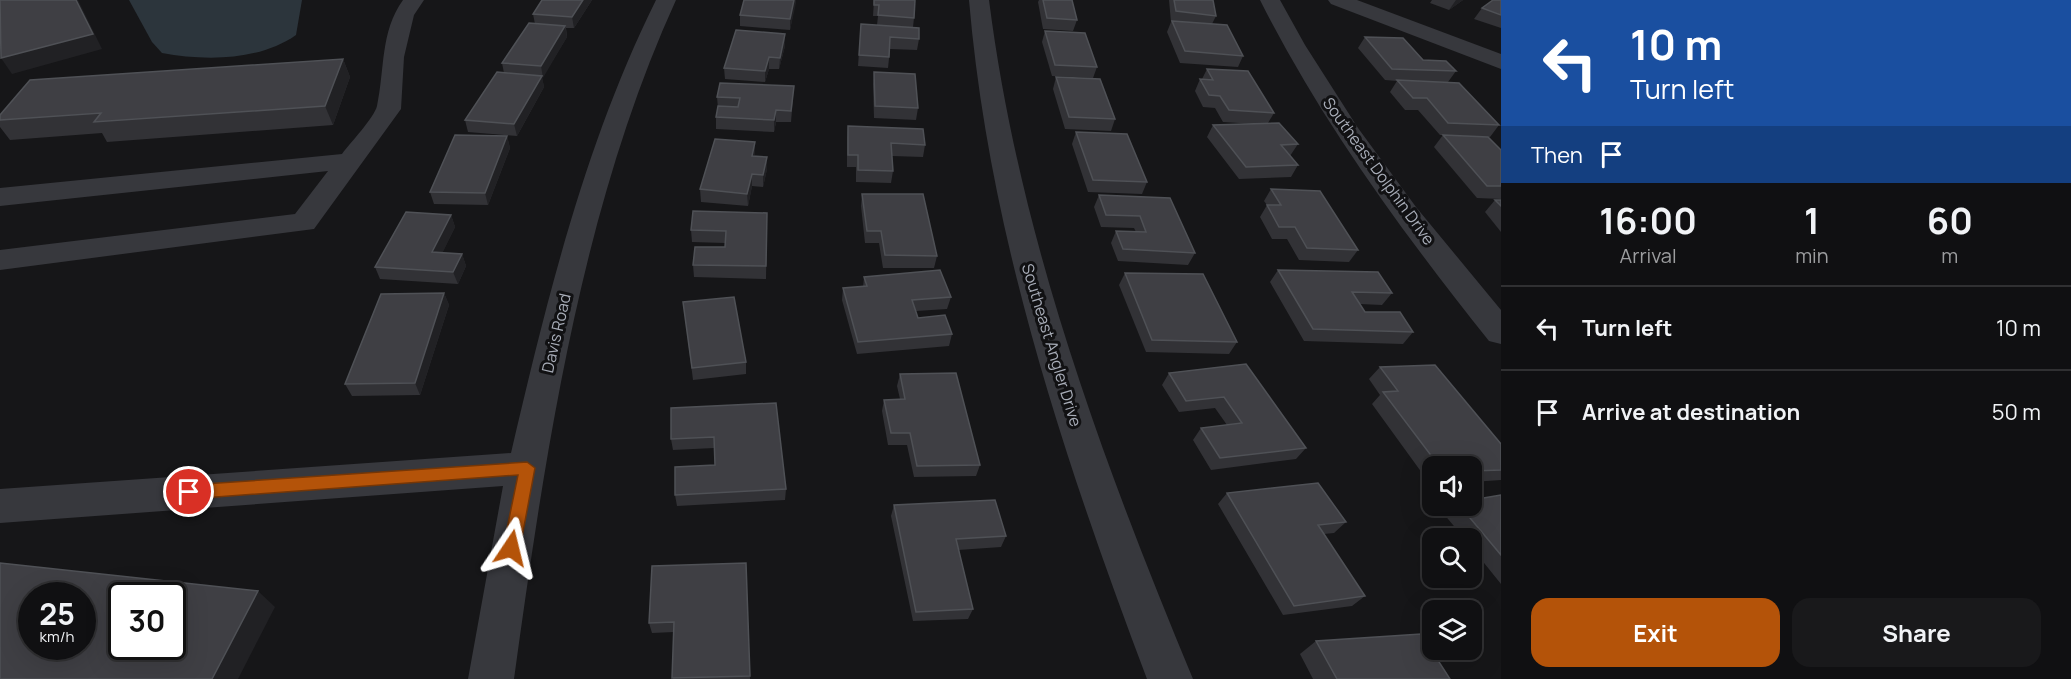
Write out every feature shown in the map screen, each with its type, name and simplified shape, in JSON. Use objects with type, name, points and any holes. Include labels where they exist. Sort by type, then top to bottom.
[{"type":"street","points":[[0,260],[303,222],[389,109],[393,57],[403,15],[414,0]]},
{"type":"street","name":"Davis Road","points":[[491,679],[503,593],[563,299],[598,174],[646,42],[666,0]]},
{"type":"street","name":"Southeast Angler Drive","points":[[979,0],[984,62],[998,145],[1024,253],[1081,438],[1170,679]]},
{"type":"street","name":"Southeast Dolphin Drive","points":[[1270,0],[1322,91],[1374,168],[1501,332]]},
{"type":"street","points":[[1338,0],[1501,62]]},
{"type":"street","points":[[0,197],[350,161]]},
{"type":"street","points":[[0,506],[527,468]]},
{"type":"shaded area","points":[[129,0],[302,0],[296,35],[266,50],[214,58],[162,53],[152,42]]},
{"type":"building","points":[[0,0],[76,0],[93,34],[1,58]]},
{"type":"building","points":[[542,0],[583,0],[572,17],[533,14]]},
{"type":"building","points":[[744,0],[794,0],[790,19],[740,15]]},
{"type":"building","points":[[874,0],[915,0],[914,18],[878,15],[879,5],[874,5]]},
{"type":"building","points":[[1043,0],[1072,0],[1077,20],[1047,18]]},
{"type":"building","points":[[1174,0],[1213,0],[1216,16],[1176,11]]},
{"type":"building","points":[[1493,0],[1501,0],[1501,15],[1482,8]]},
{"type":"building","points":[[1172,21],[1227,25],[1243,56],[1185,51]]},
{"type":"building","points":[[529,23],[565,26],[541,66],[502,63]]},
{"type":"building","points":[[861,24],[919,28],[919,39],[890,37],[889,57],[859,55]]},
{"type":"building","points":[[736,30],[785,34],[780,58],[769,57],[765,71],[724,68]]},
{"type":"building","points":[[1045,31],[1085,33],[1097,67],[1055,65]]},
{"type":"building","points":[[1365,37],[1403,38],[1423,60],[1446,61],[1456,71],[1392,69]]},
{"type":"building","points":[[343,59],[325,106],[94,122],[101,113],[0,120],[0,115],[30,80]]},
{"type":"building","points":[[1207,69],[1248,71],[1274,113],[1229,110],[1220,96],[1209,95],[1200,79],[1213,80]]},
{"type":"building","points":[[497,72],[542,76],[514,124],[465,120]]},
{"type":"building","points":[[874,72],[915,74],[918,108],[875,106]]},
{"type":"building","points":[[1056,77],[1100,79],[1115,119],[1069,117]]},
{"type":"building","points":[[1397,80],[1459,83],[1499,125],[1448,123],[1427,98],[1413,98]]},
{"type":"building","points":[[720,83],[794,86],[791,111],[776,110],[774,120],[716,117],[718,106],[738,107],[740,98],[717,97]]},
{"type":"building","points":[[1279,123],[1298,144],[1281,145],[1298,165],[1246,167],[1213,125]]},
{"type":"building","points":[[848,126],[923,129],[925,145],[891,143],[893,171],[858,170],[858,155],[848,155]]},
{"type":"building","points":[[1076,132],[1127,134],[1147,182],[1093,180]]},
{"type":"building","points":[[455,135],[507,136],[485,193],[430,192]]},
{"type":"building","points":[[1443,135],[1488,137],[1501,150],[1501,186],[1487,186]]},
{"type":"building","points":[[715,139],[755,142],[752,156],[767,157],[763,175],[752,174],[747,194],[700,189]]},
{"type":"building","points":[[1271,189],[1320,191],[1358,250],[1307,248],[1295,227],[1279,227],[1267,205],[1281,205]]},
{"type":"building","points":[[862,194],[923,194],[937,256],[885,255],[881,231],[867,231]]},
{"type":"building","points":[[1099,195],[1170,198],[1195,253],[1123,249],[1116,231],[1146,232],[1140,216],[1106,215]]},
{"type":"building","points":[[693,211],[767,213],[766,266],[693,265],[695,247],[725,247],[726,231],[691,230]]},
{"type":"building","points":[[406,212],[451,215],[432,252],[462,254],[453,272],[375,267]]},
{"type":"building","points":[[940,270],[951,297],[912,300],[918,318],[945,315],[952,334],[858,342],[843,288],[867,286],[864,277]]},
{"type":"building","points":[[1278,270],[1378,272],[1392,293],[1352,292],[1365,312],[1400,312],[1413,332],[1313,329]]},
{"type":"building","points":[[1125,273],[1203,274],[1237,342],[1152,340]]},
{"type":"building","points":[[444,293],[415,383],[345,384],[381,294]]},
{"type":"building","points":[[734,297],[746,362],[692,368],[683,302]]},
{"type":"building","points":[[1246,364],[1306,448],[1220,458],[1201,428],[1242,423],[1224,397],[1186,401],[1169,373]]},
{"type":"building","points":[[1435,365],[1501,444],[1501,470],[1482,471],[1482,456],[1431,456],[1383,392],[1398,391],[1380,367]]},
{"type":"building","points":[[956,373],[980,465],[917,466],[910,433],[891,433],[884,400],[905,399],[900,374]]},
{"type":"building","points":[[776,403],[786,489],[675,495],[675,467],[715,465],[714,437],[671,439],[671,408]]},
{"type":"building","points":[[1318,483],[1346,522],[1318,525],[1365,596],[1294,606],[1227,493]]},
{"type":"building","points":[[1501,495],[1501,555],[1482,532],[1482,528],[1478,528],[1468,516],[1482,516],[1482,498]]},
{"type":"building","points":[[995,500],[1006,536],[956,539],[973,609],[916,612],[894,505]]},
{"type":"building","points":[[0,563],[175,582],[108,582],[108,660],[186,660],[186,583],[258,591],[212,679],[0,679]]},
{"type":"building","points":[[746,563],[750,676],[672,678],[674,622],[649,623],[652,566]]},
{"type":"building","points":[[1421,634],[1422,660],[1438,660],[1450,679],[1337,679],[1316,641]]},
{"type":"route","points":[[189,492],[527,468],[511,548]]}]
